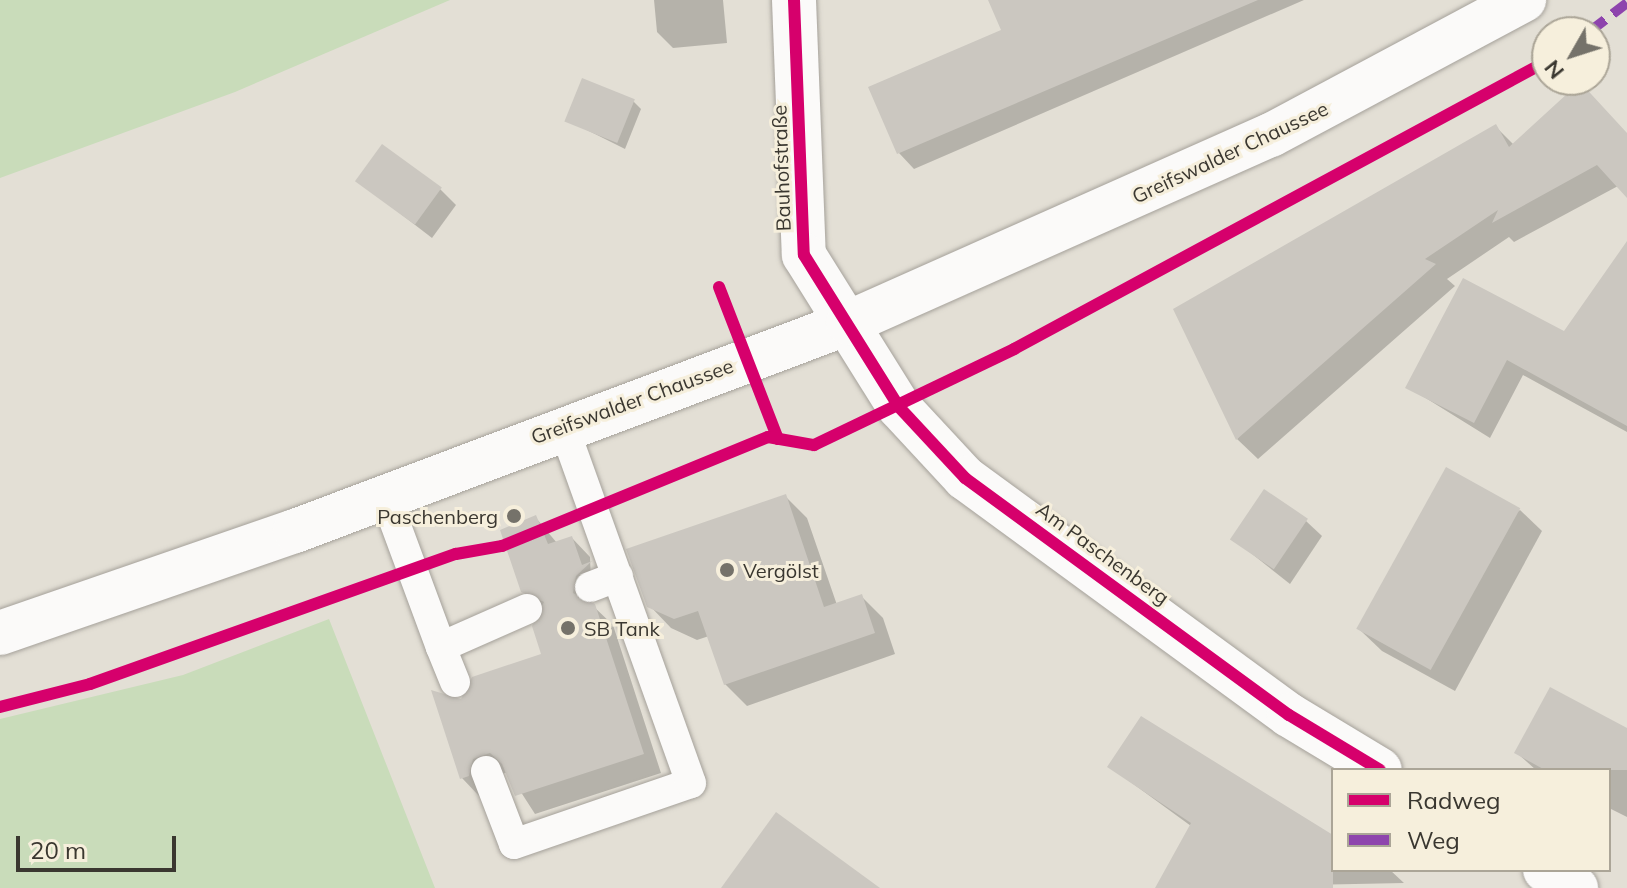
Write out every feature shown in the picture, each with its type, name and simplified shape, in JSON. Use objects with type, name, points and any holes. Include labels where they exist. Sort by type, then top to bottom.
[{"type":"main road","name":"Bauhofstraße","points":[[794,0],[804,255],[848,323]]},
{"type":"main road","name":"Greifswalder Chaussee","points":[[9,624],[385,496],[563,426],[848,323],[1271,135],[1524,0]]},
{"type":"main road","name":"Am Paschenberg","points":[[848,323],[899,407],[965,478],[1289,715],[1377,768]]},
{"type":"main road","points":[[1548,872],[1576,888]]},
{"type":"lane","points":[[486,771],[514,844],[691,783],[563,426]]},
{"type":"lane","points":[[385,496],[455,682]]},
{"type":"lane","points":[[590,587],[618,576]]},
{"type":"lane","points":[[441,647],[527,609]]},
{"type":"green space","points":[[0,0],[450,0],[235,92],[0,178]]},
{"type":"green space","points":[[329,619],[435,888],[0,888],[0,719],[183,675]]},
{"type":"building","points":[[988,0],[1258,0],[897,154],[868,87],[1001,30]]},
{"type":"building","points":[[582,78],[635,99],[617,143],[564,122]]},
{"type":"building","points":[[1565,96],[1593,96],[1627,133],[1627,198],[1597,165],[1492,223],[1498,210],[1425,259],[1436,264],[1236,440],[1173,309],[1496,124],[1509,147]]},
{"type":"building","points":[[382,144],[442,187],[415,225],[355,181]]},
{"type":"building","points":[[1627,241],[1627,426],[1507,360],[1474,423],[1405,388],[1463,278],[1564,331]]},
{"type":"building","points":[[1446,467],[1520,508],[1431,670],[1356,629]]},
{"type":"building","points":[[1264,489],[1308,519],[1274,569],[1230,540]]},
{"type":"building","name":"Vergölst","points":[[786,494],[824,607],[862,594],[875,633],[724,685],[698,611],[674,619],[647,607],[626,549]]},
{"type":"building","points":[[536,515],[548,544],[572,536],[582,565],[592,561],[576,576],[573,593],[595,604],[644,754],[515,796],[502,764],[490,753],[473,759],[469,776],[460,779],[431,690],[461,699],[472,677],[541,654],[532,626],[544,602],[521,592],[500,530]]},
{"type":"building","points":[[1550,687],[1627,728],[1627,770],[1541,768],[1514,753]]},
{"type":"building","points":[[1141,716],[1331,834],[1333,888],[1155,888],[1191,823],[1107,767]]},
{"type":"building","points":[[776,812],[880,888],[721,888]]},
{"type":"marked path","points":[[1610,16],[1627,3]]},
{"type":"cycle path","points":[[794,0],[804,255],[899,407],[965,478],[1289,715],[1377,768]]},
{"type":"cycle path","points":[[0,707],[90,684],[456,554],[502,546],[768,437],[814,445],[1014,349],[1531,70]]},
{"type":"cycle path","points":[[719,287],[778,439]]},
{"type":"place","name":"Paschenberg","points":[[514,516]]},
{"type":"place","name":"Vergölst","points":[[727,570]]},
{"type":"place","name":"SB Tank","points":[[568,628]]}]
